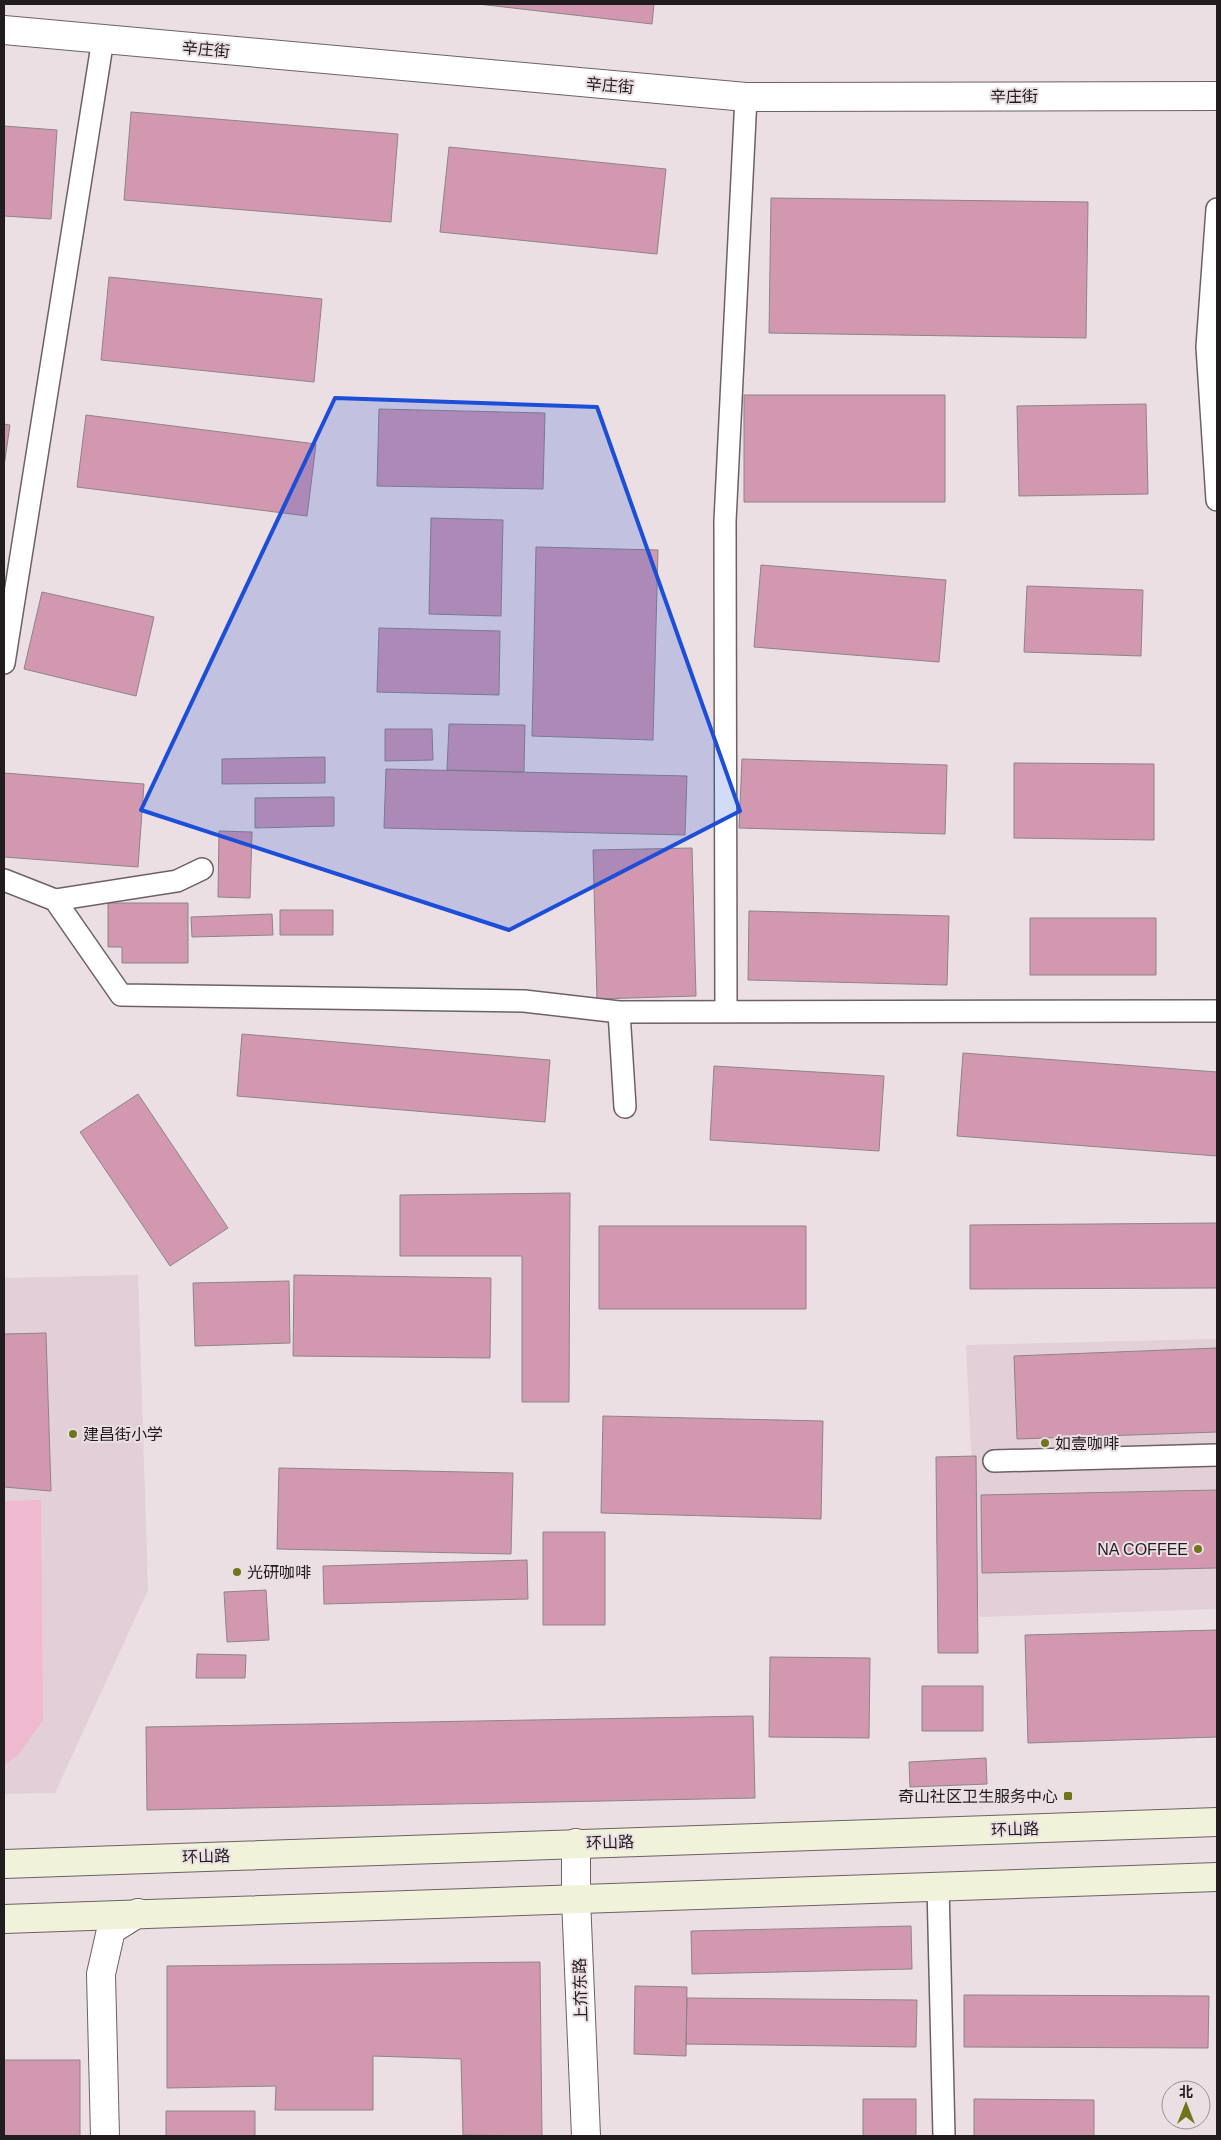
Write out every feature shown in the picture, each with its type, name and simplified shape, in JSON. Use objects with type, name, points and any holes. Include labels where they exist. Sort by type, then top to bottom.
[{"type":"main road","name":"环山路","points":[[4,1864],[1217,1822]]},
{"type":"main road","points":[[4,1918],[1217,1878]]},
{"type":"street","name":"辛庄街","points":[[4,30],[746,97],[1217,96]]},
{"type":"street","name":"上夼东路","points":[[576,1843],[576,1899],[586,2136]]},
{"type":"street","points":[[105,2136],[101,1974],[111,1930],[138,1913]]},
{"type":"lane","points":[[4,663],[103,39]]},
{"type":"lane","points":[[726,1012],[725,521],[746,97]]},
{"type":"lane","points":[[1217,209],[1207,347],[1217,500]]},
{"type":"lane","points":[[4,880],[55,900],[177,881],[202,869]]},
{"type":"lane","points":[[55,900],[121,995],[524,1001],[620,1012],[1217,1010]]},
{"type":"lane","points":[[620,1012],[625,1107]]},
{"type":"lane","points":[[994,1461],[1217,1455]]},
{"type":"lane","points":[[938,1886],[944,2136]]},
{"type":"highlighted area","points":[[335,398],[597,407],[740,811],[509,930],[141,810]]},
{"type":"shaded area","name":"建昌街小学","points":[[138,1275],[148,1590],[55,1793],[4,1794],[4,1278]]},
{"type":"shaded area","points":[[1217,1339],[1217,1609],[979,1617],[966,1345]]},
{"type":"shaded area","points":[[41,1500],[43,1720],[18,1755],[4,1765],[4,1501]]},
{"type":"building","points":[[478,4],[654,4],[652,24]]},
{"type":"building","points":[[131,112],[398,134],[391,222],[124,200]]},
{"type":"building","points":[[4,126],[57,130],[51,219],[4,216]]},
{"type":"building","points":[[449,147],[666,169],[657,254],[440,232]]},
{"type":"building","points":[[771,198],[1088,202],[1086,338],[769,333]]},
{"type":"building","points":[[109,277],[322,299],[314,382],[101,360]]},
{"type":"building","points":[[744,395],[945,395],[945,502],[744,502]]},
{"type":"building","points":[[1146,404],[1148,494],[1019,496],[1017,406]]},
{"type":"building","points":[[379,409],[545,413],[543,489],[377,486]]},
{"type":"building","points":[[86,415],[316,444],[307,516],[77,487]]},
{"type":"building","points":[[4,424],[10,425],[4,466]]},
{"type":"building","points":[[431,518],[503,520],[501,616],[429,614]]},
{"type":"building","points":[[536,547],[658,550],[653,740],[532,736]]},
{"type":"building","points":[[761,565],[946,580],[939,662],[754,647]]},
{"type":"building","points":[[1027,586],[1143,590],[1141,656],[1024,652]]},
{"type":"building","points":[[42,592],[154,617],[136,696],[24,669]]},
{"type":"building","points":[[379,628],[500,631],[499,695],[377,692]]},
{"type":"building","points":[[449,724],[525,725],[524,772],[447,770]]},
{"type":"building","points":[[385,729],[432,729],[433,760],[385,761]]},
{"type":"building","points":[[325,757],[325,783],[222,784],[222,759]]},
{"type":"building","points":[[742,759],[947,765],[945,834],[739,828]]},
{"type":"building","points":[[1014,763],[1154,764],[1154,840],[1014,838]]},
{"type":"building","points":[[386,769],[687,776],[685,835],[384,828]]},
{"type":"building","points":[[4,773],[144,784],[138,867],[4,857]]},
{"type":"building","points":[[334,797],[334,826],[255,828],[255,798]]},
{"type":"building","points":[[219,831],[252,832],[250,898],[218,897]]},
{"type":"building","points":[[692,848],[696,996],[597,999],[593,850]]},
{"type":"building","points":[[108,903],[188,903],[188,963],[122,963],[122,947],[108,947]]},
{"type":"building","points":[[280,910],[333,910],[333,935],[280,935]]},
{"type":"building","points":[[749,911],[949,916],[947,985],[748,980]]},
{"type":"building","points":[[272,914],[273,935],[192,937],[191,917]]},
{"type":"building","points":[[1030,918],[1156,918],[1156,975],[1030,975]]},
{"type":"building","points":[[242,1034],[550,1060],[545,1122],[237,1096]]},
{"type":"building","points":[[963,1053],[1217,1072],[1217,1156],[957,1136]]},
{"type":"building","points":[[714,1066],[884,1076],[879,1151],[710,1140]]},
{"type":"building","points":[[138,1094],[228,1228],[170,1266],[80,1132]]},
{"type":"building","points":[[570,1193],[569,1402],[522,1402],[522,1256],[400,1256],[400,1195]]},
{"type":"building","points":[[1217,1223],[1217,1288],[970,1289],[970,1225]]},
{"type":"building","points":[[599,1226],[806,1226],[806,1309],[599,1309]]},
{"type":"building","points":[[294,1275],[491,1278],[490,1358],[293,1356]]},
{"type":"building","points":[[289,1281],[290,1343],[195,1346],[193,1283]]},
{"type":"building","points":[[46,1333],[51,1491],[4,1487],[4,1334]]},
{"type":"building","points":[[1217,1348],[1217,1432],[1017,1439],[1014,1356]]},
{"type":"building","points":[[603,1416],[823,1421],[821,1519],[601,1513]]},
{"type":"building","points":[[976,1456],[978,1653],[938,1653],[936,1457]]},
{"type":"building","points":[[279,1468],[513,1473],[511,1554],[277,1549]]},
{"type":"building","points":[[1217,1490],[1217,1568],[982,1573],[981,1495]]},
{"type":"building","points":[[543,1532],[605,1532],[605,1625],[543,1625]]},
{"type":"building","points":[[527,1560],[528,1599],[324,1604],[323,1566]]},
{"type":"building","points":[[266,1590],[269,1640],[227,1642],[224,1592]]},
{"type":"building","points":[[1217,1630],[1217,1737],[1028,1743],[1025,1635]]},
{"type":"building","points":[[197,1654],[246,1655],[245,1678],[196,1678]]},
{"type":"building","points":[[770,1657],[870,1658],[869,1738],[769,1737]]},
{"type":"building","points":[[922,1686],[983,1686],[983,1731],[922,1731]]},
{"type":"building","points":[[753,1716],[755,1798],[147,1810],[146,1727]]},
{"type":"building","points":[[986,1758],[987,1784],[910,1787],[909,1762]]},
{"type":"building","points":[[911,1926],[912,1969],[692,1974],[691,1931]]},
{"type":"building","points":[[540,1962],[542,2136],[463,2135],[461,2059],[373,2056],[373,2110],[275,2110],[276,2086],[167,2088],[167,1966]]},
{"type":"building","points":[[635,1986],[687,1987],[686,2056],[634,2054]]},
{"type":"building","points":[[964,1995],[1209,1996],[1208,2048],[964,2047]]},
{"type":"building","points":[[687,1998],[917,2000],[916,2047],[686,2044]]},
{"type":"building","points":[[4,2060],[80,2060],[80,2136],[4,2136]]},
{"type":"building","points":[[863,2099],[916,2099],[916,2136],[863,2136]]},
{"type":"building","points":[[974,2099],[1094,2100],[1094,2136],[974,2136]]},
{"type":"building","points":[[166,2111],[255,2111],[255,2136],[166,2136]]},
{"type":"place","name":"建昌街小学","points":[[73,1434]]},
{"type":"place","name":"如壹咖啡","points":[[1045,1443]]},
{"type":"place","name":"NA COFFEE","points":[[1198,1549]]},
{"type":"place","name":"光研咖啡","points":[[237,1572]]},
{"type":"place","name":"奇山社区卫生服务中心","points":[[1068,1796]]}]
